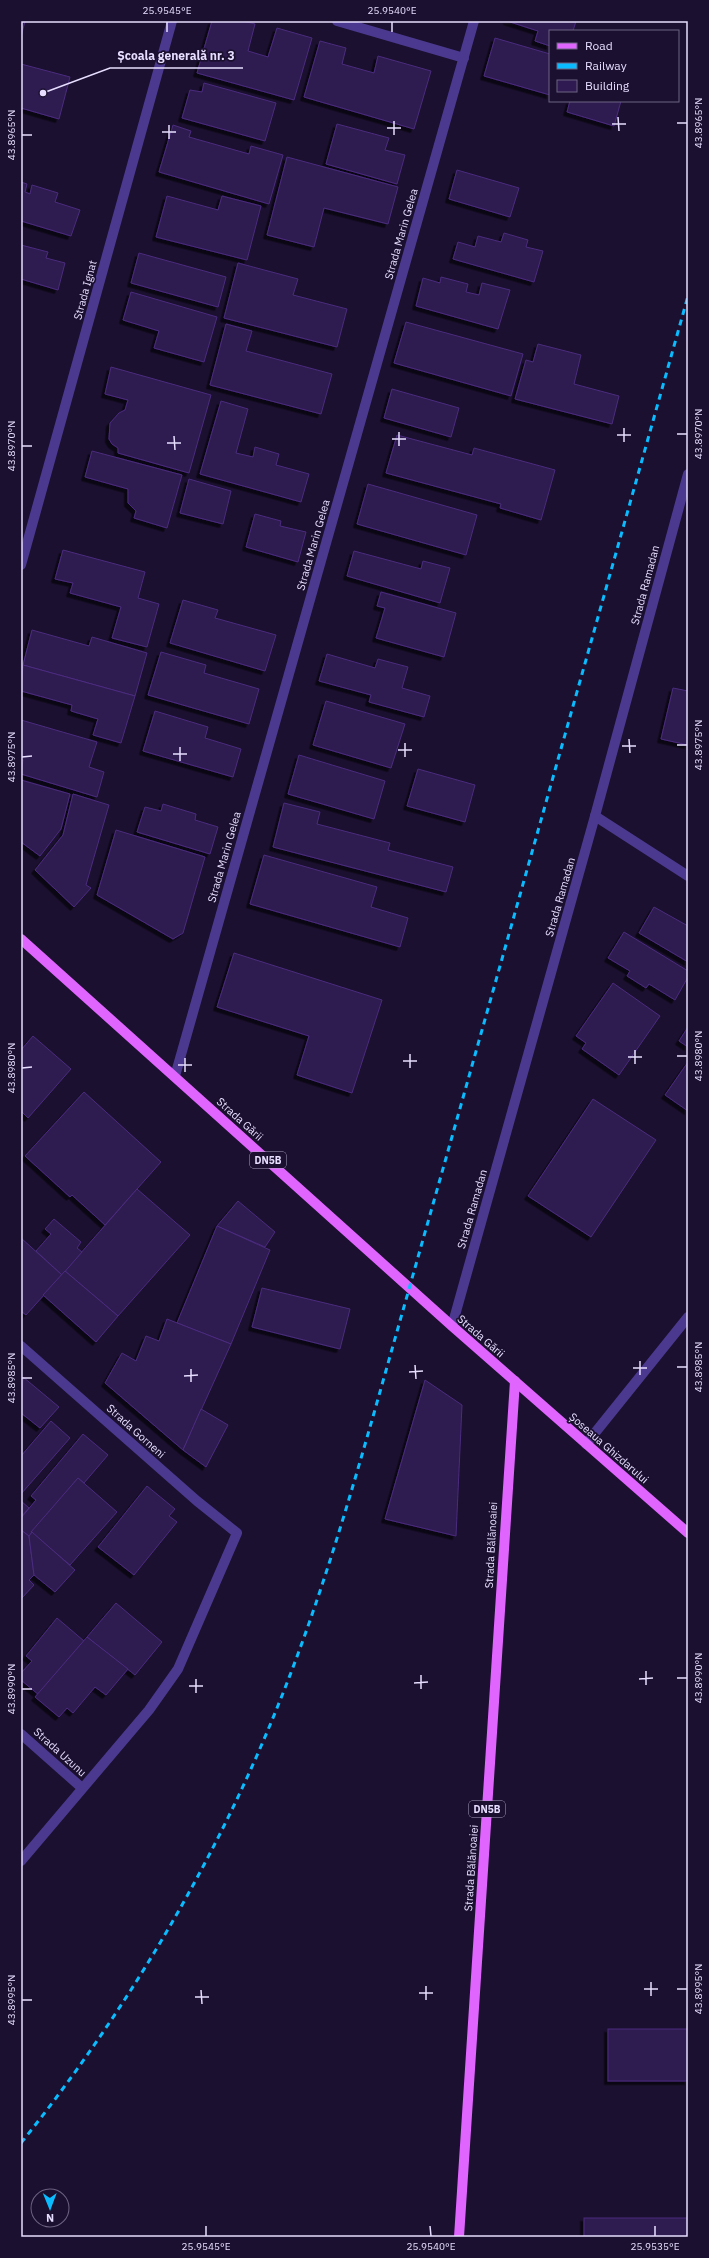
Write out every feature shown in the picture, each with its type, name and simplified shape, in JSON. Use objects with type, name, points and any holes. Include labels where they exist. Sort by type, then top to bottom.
[{"type":"main road","name":"Strada Gării","points":[[21,940],[515,1381]]},
{"type":"main road","name":"Șoseaua Ghizdarului","points":[[515,1381],[688,1533]]},
{"type":"main road","name":"Strada Bălănoaiei","points":[[459,2237],[515,1381]]},
{"type":"street","name":"Strada Ignat","points":[[21,565],[172,21]]},
{"type":"street","points":[[337,21],[464,58]]},
{"type":"street","name":"Strada Marin Gelea","points":[[175,1076],[474,21]]},
{"type":"street","name":"Strada Ramadan","points":[[452,1326],[595,816],[688,474]]},
{"type":"street","points":[[595,816],[688,876]]},
{"type":"street","points":[[586,1444],[688,1317]]},
{"type":"street","name":"Strada Gorneni","points":[[21,1346],[196,1501],[237,1533],[178,1669],[149,1710],[82,1788]]},
{"type":"street","name":"Strada Uzunu","points":[[21,1734],[82,1788]]},
{"type":"street","points":[[21,1861],[82,1788]]},
{"type":"building","points":[[21,21],[25,21],[21,37]]},
{"type":"building","points":[[212,21],[243,21],[255,24],[248,51],[268,57],[277,28],[312,38],[294,100],[197,73]]},
{"type":"building","points":[[507,21],[576,21],[573,30],[549,30],[549,46],[535,41],[538,31]]},
{"type":"building","points":[[495,38],[549,54],[549,95],[484,76]]},
{"type":"building","points":[[320,41],[346,48],[342,64],[374,73],[378,56],[431,71],[414,129],[304,97]]},
{"type":"building","points":[[21,64],[70,77],[59,119],[21,108]]},
{"type":"building","points":[[204,83],[276,103],[265,141],[182,118],[190,90],[202,92]]},
{"type":"building","points":[[570,102],[621,102],[614,126],[567,112]]},
{"type":"building","points":[[337,124],[389,138],[385,150],[405,155],[397,184],[326,164]]},
{"type":"building","points":[[173,125],[191,131],[189,137],[249,154],[251,146],[283,155],[269,204],[159,172]]},
{"type":"building","points":[[287,157],[398,187],[388,224],[324,208],[314,247],[267,235]]},
{"type":"building","points":[[457,170],[519,188],[510,217],[449,199]]},
{"type":"building","points":[[21,182],[27,184],[25,192],[30,194],[32,185],[58,193],[55,202],[80,210],[71,236],[21,221]]},
{"type":"building","points":[[167,196],[218,210],[222,196],[261,206],[247,260],[156,237]]},
{"type":"building","points":[[504,233],[528,240],[526,247],[543,251],[534,282],[453,259],[458,242],[475,247],[478,236],[501,242]]},
{"type":"building","points":[[21,245],[48,252],[46,258],[65,263],[58,290],[21,279]]},
{"type":"building","points":[[139,253],[226,277],[218,307],[131,283]]},
{"type":"building","points":[[238,263],[298,279],[293,295],[347,309],[337,347],[224,318]]},
{"type":"building","points":[[441,277],[468,284],[466,292],[479,295],[482,283],[510,290],[498,329],[416,306],[423,278],[440,283]]},
{"type":"building","points":[[131,292],[217,317],[204,362],[154,348],[159,331],[123,320]]},
{"type":"building","points":[[406,322],[523,354],[511,396],[394,363]]},
{"type":"building","points":[[226,324],[252,331],[246,351],[332,374],[321,414],[210,385]]},
{"type":"building","points":[[538,344],[581,355],[574,384],[619,396],[612,424],[515,399],[526,360],[533,362]]},
{"type":"building","points":[[111,367],[211,395],[189,473],[118,453],[118,448],[112,444],[109,439],[110,423],[119,413],[125,410],[128,400],[105,394]]},
{"type":"building","points":[[392,389],[459,408],[451,437],[384,418]]},
{"type":"building","points":[[221,401],[248,409],[236,453],[253,457],[255,447],[279,454],[276,465],[309,474],[301,502],[200,474]]},
{"type":"building","points":[[397,435],[472,455],[474,448],[555,470],[541,520],[500,508],[501,504],[386,473]]},
{"type":"building","points":[[92,451],[182,475],[167,528],[134,518],[136,511],[128,503],[128,489],[85,477]]},
{"type":"building","points":[[189,479],[231,491],[223,524],[180,513]]},
{"type":"building","points":[[368,484],[477,515],[466,555],[357,524]]},
{"type":"building","points":[[255,514],[281,521],[280,526],[306,532],[298,562],[246,547]]},
{"type":"building","points":[[63,550],[145,572],[138,598],[159,604],[147,647],[112,638],[121,607],[70,593],[73,583],[55,579]]},
{"type":"building","points":[[354,551],[421,569],[423,561],[450,568],[440,603],[347,576]]},
{"type":"building","points":[[381,592],[456,613],[444,657],[376,638],[385,608],[377,606]]},
{"type":"building","points":[[183,600],[218,610],[215,618],[276,635],[265,671],[170,643]]},
{"type":"building","points":[[32,630],[89,646],[92,637],[147,653],[135,696],[23,665]]},
{"type":"building","points":[[161,652],[206,665],[204,673],[259,689],[249,724],[148,695]]},
{"type":"building","points":[[327,654],[375,668],[378,659],[408,667],[402,688],[430,696],[424,717],[369,702],[371,695],[319,681]]},
{"type":"building","points":[[23,665],[135,696],[121,743],[93,735],[98,719],[71,711],[72,705],[21,691]]},
{"type":"building","points":[[673,688],[688,691],[688,745],[661,739]]},
{"type":"building","points":[[326,701],[405,724],[391,768],[313,745]]},
{"type":"building","points":[[155,711],[208,727],[205,738],[241,749],[233,777],[143,751]]},
{"type":"building","points":[[21,720],[97,742],[89,767],[104,772],[97,797],[21,774],[23,760],[21,760]]},
{"type":"building","points":[[299,755],[385,781],[374,819],[288,794]]},
{"type":"building","points":[[418,769],[475,785],[465,822],[407,806]]},
{"type":"building","points":[[21,780],[70,794],[61,829],[40,856],[21,842]]},
{"type":"building","points":[[73,794],[109,805],[86,885],[91,888],[74,907],[35,870],[63,835]]},
{"type":"building","points":[[284,803],[320,812],[317,824],[390,843],[388,850],[453,867],[446,892],[273,847]]},
{"type":"building","points":[[163,804],[196,814],[195,820],[218,827],[210,854],[137,832],[145,807],[161,811]]},
{"type":"building","points":[[116,830],[205,857],[183,933],[173,939],[97,895]]},
{"type":"building","points":[[264,855],[377,887],[371,907],[408,918],[400,947],[250,904]]},
{"type":"building","points":[[654,907],[688,926],[688,962],[639,933]]},
{"type":"building","points":[[624,932],[688,971],[688,977],[675,1000],[649,984],[646,988],[627,976],[630,971],[608,958]]},
{"type":"building","points":[[234,953],[382,1000],[352,1093],[297,1075],[309,1036],[217,1007]]},
{"type":"building","points":[[613,983],[660,1016],[619,1075],[582,1049],[586,1043],[576,1036]]},
{"type":"building","points":[[688,1027],[688,1047],[679,1041]]},
{"type":"building","points":[[33,1036],[71,1069],[28,1118],[21,1111],[21,1050]]},
{"type":"building","points":[[688,1062],[688,1111],[665,1095]]},
{"type":"building","points":[[84,1092],[161,1162],[105,1225],[72,1195],[70,1197],[25,1156]]},
{"type":"building","points":[[593,1099],[656,1140],[591,1237],[528,1196]]},
{"type":"building","points":[[137,1189],[190,1235],[118,1316],[65,1271]]},
{"type":"building","points":[[238,1201],[275,1232],[265,1247],[217,1226]]},
{"type":"building","points":[[54,1219],[81,1242],[77,1248],[82,1252],[62,1275],[36,1251],[51,1234],[45,1229]]},
{"type":"building","points":[[217,1226],[270,1250],[231,1344],[177,1323]]},
{"type":"building","points":[[21,1238],[62,1275],[26,1315],[21,1311]]},
{"type":"building","points":[[65,1271],[118,1316],[96,1342],[43,1295]]},
{"type":"building","points":[[262,1288],[350,1309],[340,1349],[252,1327]]},
{"type":"building","points":[[167,1319],[231,1344],[183,1450],[105,1383],[122,1353],[136,1361],[146,1336],[159,1341]]},
{"type":"building","points":[[23,1377],[59,1407],[40,1428],[21,1413]]},
{"type":"building","points":[[425,1380],[462,1405],[456,1536],[385,1519]]},
{"type":"building","points":[[201,1409],[228,1425],[206,1467],[183,1450]]},
{"type":"building","points":[[51,1421],[70,1438],[21,1494],[21,1456]]},
{"type":"building","points":[[83,1434],[108,1455],[84,1483],[78,1478],[29,1536],[21,1530],[21,1518],[36,1500],[31,1496]]},
{"type":"building","points":[[78,1478],[117,1512],[70,1565],[31,1532]]},
{"type":"building","points":[[147,1486],[175,1509],[169,1516],[177,1522],[134,1575],[98,1547]]},
{"type":"building","points":[[21,1501],[29,1508],[21,1517]]},
{"type":"building","points":[[21,1530],[29,1536],[34,1575],[29,1580],[34,1585],[21,1599]]},
{"type":"building","points":[[32,1532],[75,1570],[55,1592],[34,1575],[29,1536]]},
{"type":"building","points":[[116,1603],[162,1642],[135,1675],[87,1637]]},
{"type":"building","points":[[57,1618],[84,1641],[39,1695],[21,1680],[21,1673],[32,1661],[26,1656]]},
{"type":"building","points":[[87,1637],[128,1669],[106,1695],[95,1687],[73,1713],[67,1708],[59,1717],[35,1697]]},
{"type":"building","points":[[608,2029],[688,2029],[688,2081],[608,2081]]},
{"type":"building","points":[[584,2218],[688,2218],[688,2237],[584,2237]]},
{"type":"railway","points":[[21,2143],[60,2093],[96,2042],[132,1989],[165,1935],[196,1880],[225,1823],[252,1766],[292,1671],[331,1558],[365,1444],[688,296]]},
{"type":"place","name":"Școala generală nr. 3","points":[[43,93]]}]
